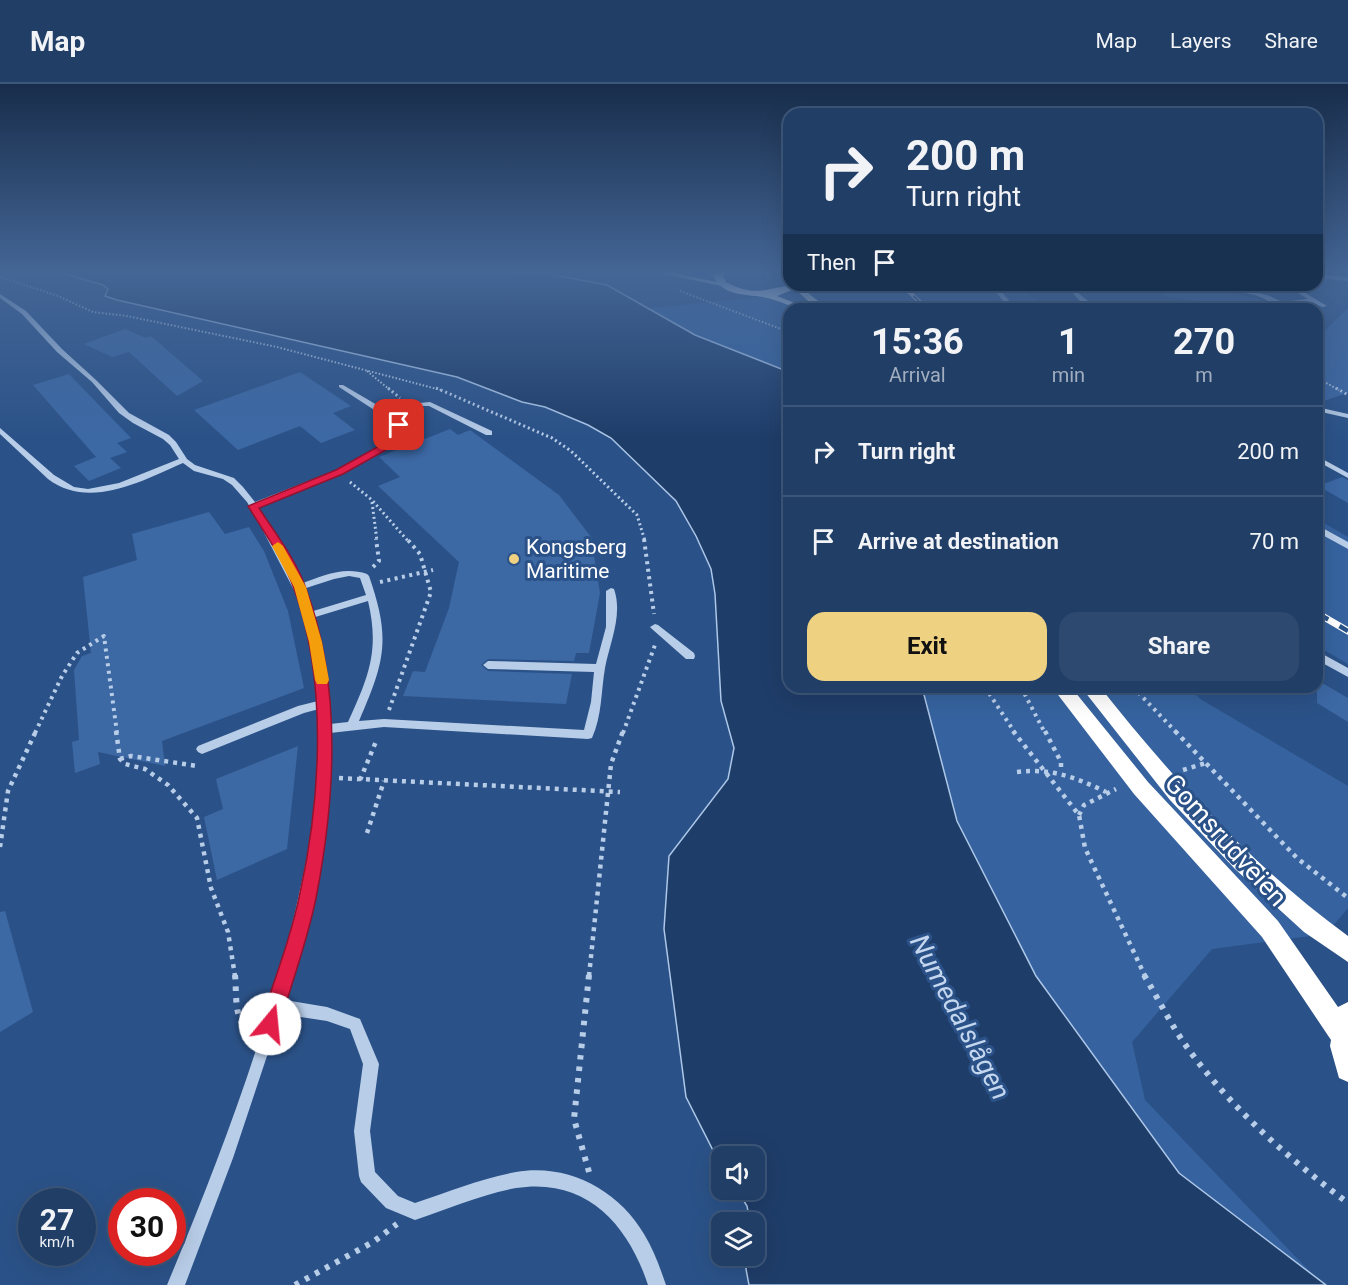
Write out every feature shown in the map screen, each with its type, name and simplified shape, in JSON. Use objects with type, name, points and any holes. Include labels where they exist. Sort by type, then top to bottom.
[{"type":"highway","name":"Gomsrudveien","points":[[1066,693],[1141,788],[1270,929],[1345,1025]]},
{"type":"highway","name":"Gomsrudveien","points":[[1095,693],[1139,748],[1205,822],[1294,910],[1348,950]]},
{"type":"highway","points":[[1345,1025],[1348,1069]]},
{"type":"street","points":[[39,326],[56,348],[125,414],[169,438],[183,460],[194,468],[234,481],[253,506],[288,562],[300,587],[320,668],[325,729],[324,781],[309,894],[264,1042],[206,1212],[176,1285]]},
{"type":"street","points":[[253,506],[339,472],[397,440],[399,425],[388,415],[341,386]]},
{"type":"street","points":[[388,415],[420,404],[440,407],[489,433]]},
{"type":"street","points":[[1323,410],[1348,416]]},
{"type":"street","points":[[0,430],[61,485],[86,491],[122,485],[183,460]]},
{"type":"street","points":[[1323,461],[1348,476]]},
{"type":"street","points":[[1323,531],[1348,546]]},
{"type":"street","points":[[300,587],[346,573],[366,580],[381,638],[380,649],[370,684],[352,725]]},
{"type":"street","points":[[325,729],[384,723],[588,735],[596,702],[600,668],[611,627],[611,591]]},
{"type":"street","points":[[308,616],[372,597]]},
{"type":"street","points":[[656,627],[690,656]]},
{"type":"street","points":[[1323,658],[1348,673]]},
{"type":"street","points":[[488,665],[600,668]]},
{"type":"street","points":[[202,749],[302,709],[324,703]]},
{"type":"street","points":[[276,1006],[327,1014],[355,1024],[371,1064],[362,1131],[367,1176],[392,1202],[415,1212],[519,1179],[559,1180],[592,1190],[613,1208],[645,1249],[657,1285]]},
{"type":"path","points":[[168,326],[277,347],[453,394],[552,438],[571,451],[637,515],[647,548],[656,627],[655,647],[614,752],[596,904],[574,1119],[592,1190]]},
{"type":"path","points":[[367,371],[372,378],[387,386],[411,407]]},
{"type":"path","points":[[1323,381],[1348,394]]},
{"type":"path","points":[[339,472],[372,500],[420,554],[431,592],[428,606],[384,723],[360,780]]},
{"type":"path","points":[[366,580],[379,561],[372,500]]},
{"type":"path","points":[[366,580],[433,570]]},
{"type":"path","points":[[0,847],[8,791],[62,676],[77,653],[104,636],[120,759],[125,764],[145,769],[168,784],[197,818],[201,828],[212,888],[228,932],[234,959],[239,1019],[244,1029],[264,1042]]},
{"type":"path","points":[[988,693],[1003,718],[1040,769],[1079,815],[1085,848],[1139,966],[1188,1049],[1243,1116],[1292,1161],[1348,1203]]},
{"type":"path","points":[[1024,693],[1061,762],[1061,771]]},
{"type":"path","points":[[1139,693],[1297,858],[1348,898]]},
{"type":"path","points":[[120,759],[131,756],[198,766]]},
{"type":"path","points":[[1181,771],[1206,763]]},
{"type":"path","points":[[1017,772],[1040,769],[1061,771],[1106,792]]},
{"type":"path","points":[[337,778],[620,792]]},
{"type":"path","points":[[367,833],[384,781]]},
{"type":"path","points":[[1079,815],[1084,805],[1106,792],[1117,789]]},
{"type":"path","points":[[296,1285],[373,1242],[415,1212]]},
{"type":"shaded area","points":[[680,326],[783,326],[783,370],[695,335]]},
{"type":"shaded area","points":[[1323,522],[1348,537],[1348,664],[1323,649]]},
{"type":"shaded area","points":[[924,693],[1193,693],[1348,786],[1348,908],[1326,934],[1212,949],[1132,1042],[1145,1100],[1314,1276],[1179,1173],[1036,976],[957,821]]},
{"type":"water","name":"Numedalslågen","points":[[232,326],[679,326],[695,335],[783,370],[783,693],[924,693],[957,821],[1036,976],[1179,1173],[1326,1285],[749,1285],[747,1266],[765,1266],[765,1212],[748,1212],[743,1200],[765,1200],[765,1146],[711,1146],[686,1097],[664,929],[669,856],[728,779],[734,748],[721,701],[715,594],[711,569],[676,501],[611,438],[588,425],[545,407],[522,402],[457,377]]},
{"type":"building","points":[[1329,326],[1348,326],[1348,393],[1323,401],[1323,332]]},
{"type":"building","points":[[125,329],[146,338],[151,336],[203,381],[177,396],[129,352],[112,357],[84,344]]},
{"type":"building","points":[[300,372],[351,406],[333,413],[355,430],[321,443],[300,426],[238,450],[194,410]]},
{"type":"building","points":[[69,374],[131,438],[117,443],[127,452],[110,458],[121,468],[89,481],[74,466],[96,457],[33,385]]},
{"type":"building","points":[[450,429],[458,435],[470,430],[559,495],[591,537],[600,593],[589,653],[576,653],[574,661],[488,659],[481,665],[488,671],[572,674],[566,704],[403,696],[413,671],[425,672],[449,608],[459,562],[378,486],[400,477],[379,457]]},
{"type":"building","points":[[1342,477],[1348,480],[1348,503],[1323,489],[1323,484]]},
{"type":"building","points":[[209,512],[225,534],[249,527],[264,551],[288,611],[304,688],[162,741],[165,766],[98,752],[100,764],[75,773],[72,742],[79,740],[74,670],[82,656],[91,653],[83,577],[137,560],[132,534]]},
{"type":"building","points":[[1323,683],[1348,698],[1348,722],[1317,703],[1317,693],[1323,693]]},
{"type":"building","points":[[298,746],[287,849],[217,880],[204,817],[223,809],[216,779]]},
{"type":"building","points":[[5,911],[33,1012],[0,1032],[0,912]]},
{"type":"railway","points":[[1323,616],[1348,631]]},
{"type":"slow traffic","points":[[278,546],[300,587],[315,642],[322,680]]},
{"type":"place","name":"Kongsberg Maritime","points":[[514,559]]},
{"type":"route","points":[[270,1024],[309,894],[326,753],[324,693],[315,642],[300,587],[288,562],[253,506],[339,472],[383,448],[397,440],[400,432],[399,425]]}]
